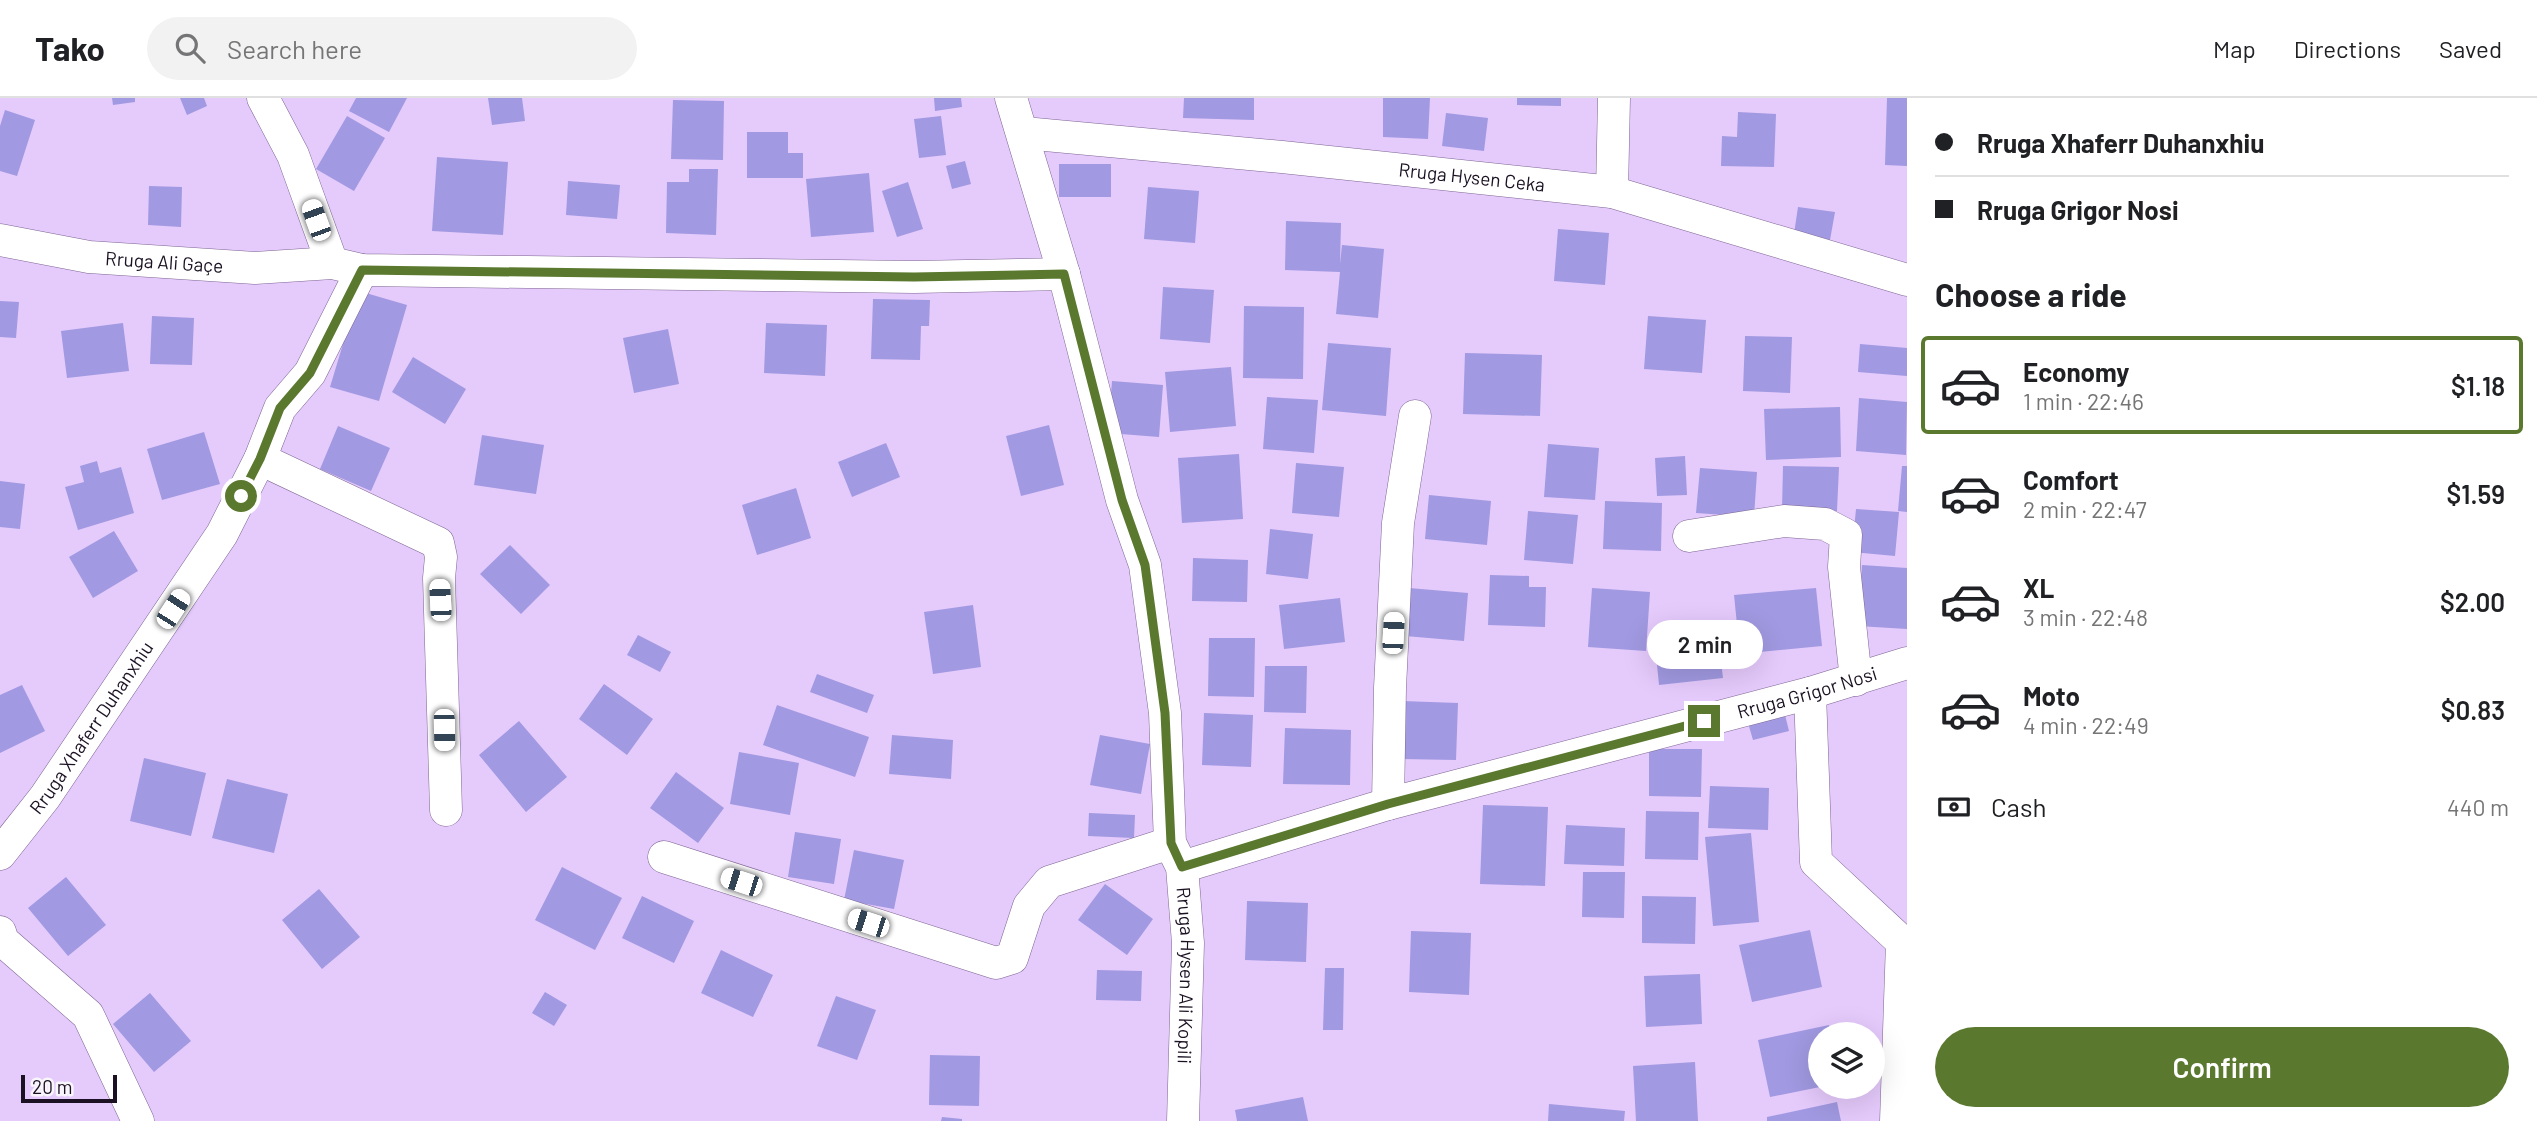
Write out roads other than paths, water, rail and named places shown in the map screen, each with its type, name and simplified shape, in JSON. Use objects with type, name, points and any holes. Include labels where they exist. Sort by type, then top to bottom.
[{"type":"street","points":[[263,98],[293,155],[332,263],[362,270],[914,277],[1064,274]]},
{"type":"street","name":"Rruga Hysen Ali Kopili","points":[[1011,98],[1024,133],[1064,274],[1122,500],[1145,565],[1165,713],[1176,855],[1188,943],[1183,1121]]},
{"type":"street","points":[[1612,191],[1614,98]]},
{"type":"street","name":"Rruga Hysen Ceka","points":[[1024,133],[1612,191],[1907,280]]},
{"type":"street","name":"Rruga Ali Gaçe","points":[[0,240],[89,257],[116,259],[256,268],[332,263]]},
{"type":"street","name":"Rruga Xhaferr Duhanxhiu","points":[[0,854],[45,797],[222,534],[260,459],[280,408],[310,373],[362,270]]},
{"type":"street","points":[[1388,804],[1390,688],[1398,523],[1415,416]]},
{"type":"street","points":[[260,459],[438,543],[441,557],[439,578],[446,810]]},
{"type":"street","points":[[1689,536],[1784,521],[1825,524],[1846,535],[1844,567],[1856,680]]},
{"type":"street","name":"Rruga Grigor Nosi","points":[[664,857],[996,963],[1012,958],[1030,906],[1049,882],[1176,855],[1388,804],[1810,693],[1907,663]]},
{"type":"street","points":[[1810,693],[1816,862],[1902,942],[1896,1121]]},
{"type":"street","points":[[0,932],[4,941],[88,1015],[138,1121]]}]
